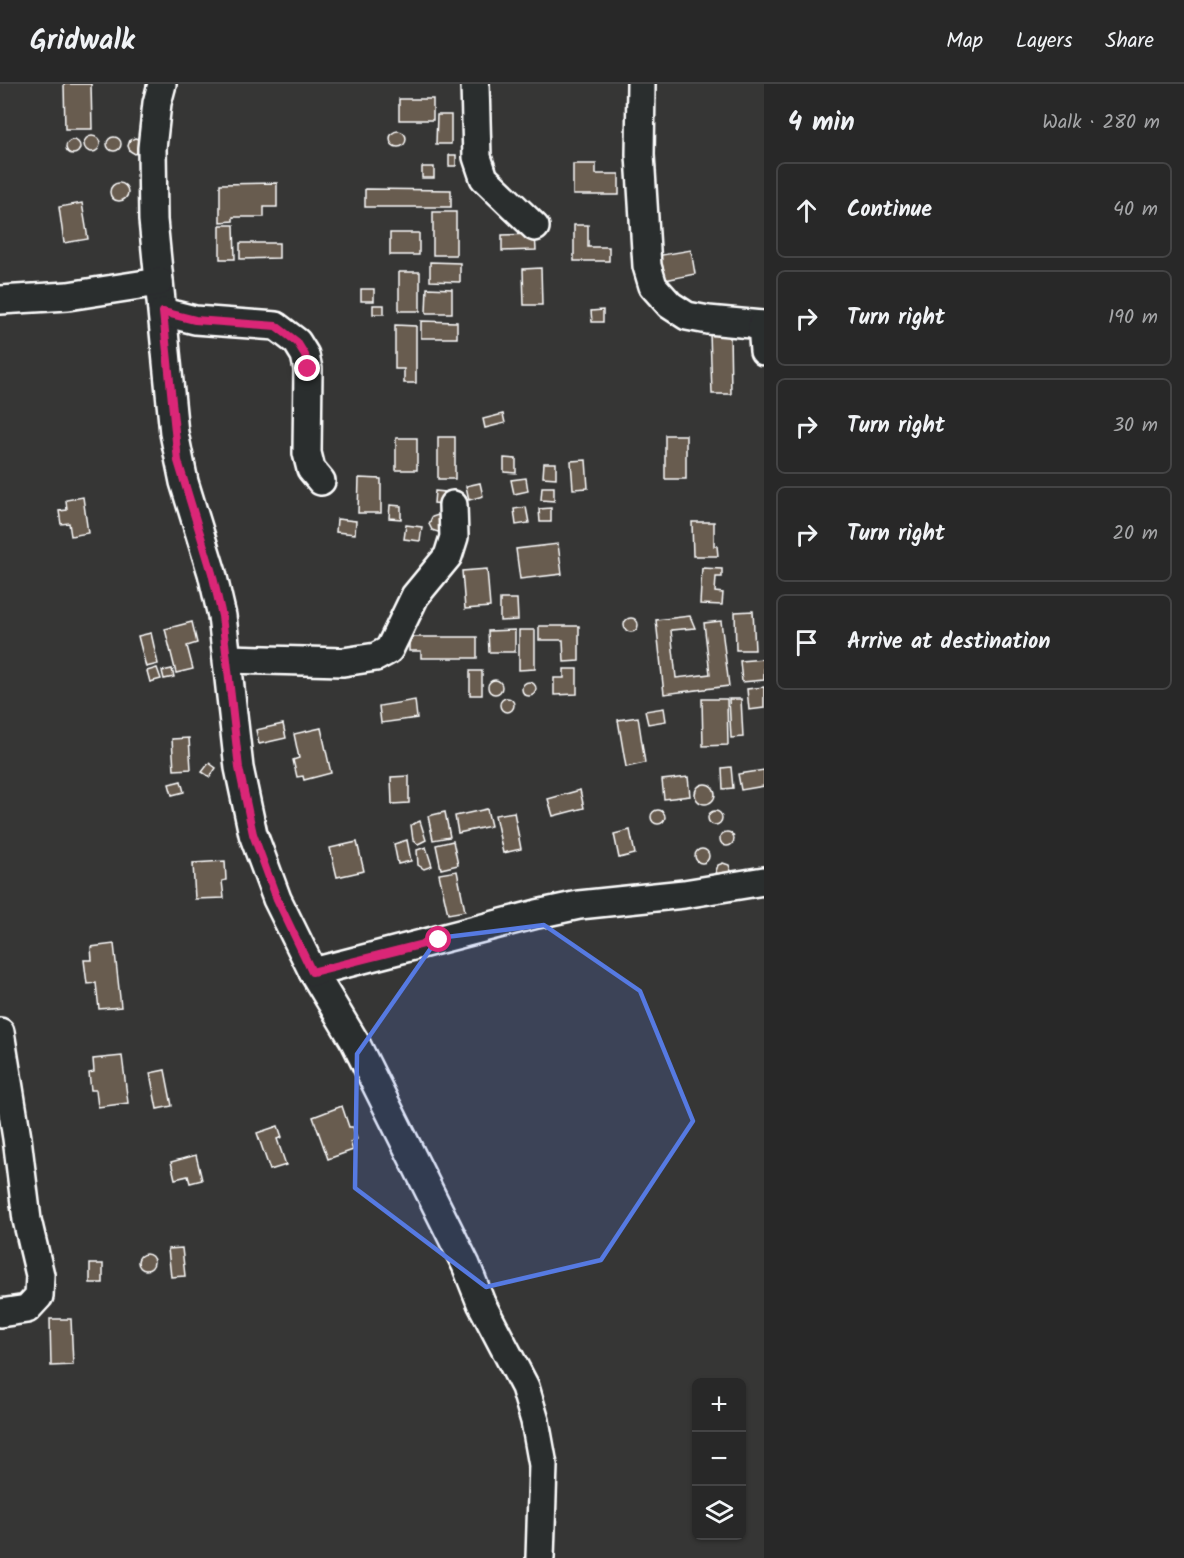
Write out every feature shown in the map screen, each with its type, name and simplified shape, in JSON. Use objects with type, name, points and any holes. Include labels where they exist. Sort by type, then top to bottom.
[{"type":"street","points":[[162,84],[157,103],[152,148],[153,220],[178,461],[212,573],[222,616],[239,768],[253,834],[277,899],[312,972],[355,1042],[466,1265],[481,1303],[525,1387],[535,1421],[543,1465],[540,1558]]},
{"type":"street","points":[[475,84],[477,157],[484,178],[535,227]]},
{"type":"street","points":[[640,84],[640,155],[647,266],[653,286],[670,305],[687,316],[763,334]]},
{"type":"street","points":[[0,300],[68,296],[159,282]]},
{"type":"street","points":[[163,312],[195,320],[276,326],[297,342],[305,355],[308,369],[307,453],[311,469],[321,481]]},
{"type":"street","points":[[228,659],[343,662],[376,657],[389,650],[415,596],[448,556],[454,537],[453,505]]},
{"type":"street","points":[[312,972],[579,905],[684,894],[764,881]]},
{"type":"street","points":[[0,1032],[27,1220],[40,1275],[39,1296],[27,1309],[0,1313]]},
{"type":"highlighted area","points":[[544,925],[640,991],[693,1121],[601,1260],[486,1287],[355,1188],[357,1054],[438,938]]},
{"type":"building","points":[[64,84],[91,84],[92,129],[65,129]]},
{"type":"building","points":[[399,99],[433,99],[433,120],[399,120]]},
{"type":"building","points":[[437,115],[451,115],[451,144],[436,144]]},
{"type":"building","points":[[395,131],[401,131],[406,139],[404,145],[395,147],[390,142],[390,136]]},
{"type":"building","points":[[92,136],[100,144],[92,152],[84,144]]},
{"type":"building","points":[[111,137],[117,137],[121,144],[117,151],[111,151],[107,147],[107,141]]},
{"type":"building","points":[[135,138],[141,140],[141,151],[135,154],[128,146],[130,140]]},
{"type":"building","points":[[70,140],[76,140],[80,147],[76,154],[70,154],[66,150],[66,144]]},
{"type":"building","points":[[449,155],[456,155],[456,166],[449,166]]},
{"type":"building","points":[[573,164],[596,164],[596,174],[619,174],[619,195],[573,195]]},
{"type":"building","points":[[422,167],[434,167],[434,178],[422,178]]},
{"type":"building","points":[[119,183],[125,186],[128,192],[125,198],[119,201],[113,198],[110,192],[113,186]]},
{"type":"building","points":[[277,183],[277,207],[264,207],[264,217],[233,217],[233,221],[220,222],[220,184]]},
{"type":"building","points":[[365,189],[451,190],[451,207],[365,207]]},
{"type":"building","points":[[82,203],[88,239],[64,243],[59,207]]},
{"type":"building","points":[[433,212],[456,212],[456,255],[433,255]]},
{"type":"building","points":[[220,225],[234,225],[235,259],[220,259]]},
{"type":"building","points":[[574,225],[588,225],[588,247],[609,247],[609,261],[574,261]]},
{"type":"building","points":[[390,233],[419,233],[419,255],[390,255]]},
{"type":"building","points":[[535,234],[536,250],[502,251],[502,235]]},
{"type":"building","points":[[240,243],[279,243],[279,258],[240,259]]},
{"type":"building","points":[[691,250],[695,274],[655,282],[650,257]]},
{"type":"building","points":[[430,262],[460,263],[460,282],[430,281]]},
{"type":"building","points":[[541,268],[542,305],[524,305],[523,269]]},
{"type":"building","points":[[399,272],[420,272],[420,311],[399,311]]},
{"type":"building","points":[[427,288],[452,289],[452,313],[426,313]]},
{"type":"building","points":[[361,289],[374,289],[374,301],[361,301]]},
{"type":"building","points":[[373,305],[384,305],[384,314],[373,314]]},
{"type":"building","points":[[603,310],[603,322],[592,322],[591,311]]},
{"type":"building","points":[[421,321],[457,322],[457,338],[421,338]]},
{"type":"building","points":[[395,325],[416,326],[416,383],[404,383],[404,369],[395,369]]},
{"type":"building","points":[[730,332],[731,394],[712,394],[710,333]]},
{"type":"building","points":[[503,414],[505,423],[485,428],[483,419]]},
{"type":"building","points":[[665,435],[686,435],[686,479],[665,479]]},
{"type":"building","points":[[438,437],[455,437],[455,479],[438,479]]},
{"type":"building","points":[[396,438],[417,438],[417,470],[396,470]]},
{"type":"building","points":[[504,458],[516,459],[516,473],[504,472]]},
{"type":"building","points":[[586,460],[588,488],[573,489],[571,461]]},
{"type":"building","points":[[544,463],[556,463],[556,478],[543,477]]},
{"type":"building","points":[[359,478],[381,479],[381,513],[358,513]]},
{"type":"building","points":[[526,478],[528,491],[514,494],[511,480]]},
{"type":"building","points":[[480,483],[483,496],[469,500],[466,486]]},
{"type":"building","points":[[542,487],[554,487],[554,501],[541,500]]},
{"type":"building","points":[[435,491],[445,492],[443,504],[434,503]]},
{"type":"building","points":[[83,497],[88,533],[71,536],[69,523],[61,524],[59,511],[67,510],[66,500]]},
{"type":"building","points":[[390,505],[401,506],[401,519],[389,518]]},
{"type":"building","points":[[526,507],[529,523],[516,525],[514,509]]},
{"type":"building","points":[[551,508],[551,522],[540,522],[539,509]]},
{"type":"building","points":[[438,515],[444,517],[444,530],[438,532],[432,530],[429,524],[432,517]]},
{"type":"building","points":[[337,519],[356,521],[355,534],[336,532]]},
{"type":"building","points":[[692,522],[714,522],[714,546],[717,546],[718,556],[693,556]]},
{"type":"building","points":[[406,525],[422,527],[420,541],[404,539]]},
{"type":"building","points":[[558,544],[562,574],[520,579],[516,549]]},
{"type":"building","points":[[702,568],[722,569],[722,577],[716,577],[715,592],[723,593],[722,605],[700,604]]},
{"type":"building","points":[[487,569],[490,607],[465,609],[462,571]]},
{"type":"building","points":[[500,599],[517,599],[518,620],[500,621]]},
{"type":"building","points":[[753,611],[755,650],[736,650],[735,612]]},
{"type":"building","points":[[690,616],[695,628],[671,630],[676,678],[710,674],[704,623],[721,621],[729,686],[664,694],[656,620]]},
{"type":"building","points":[[628,618],[634,618],[638,625],[634,632],[628,632],[624,628],[624,622]]},
{"type":"building","points":[[192,622],[197,643],[187,646],[193,669],[176,673],[165,629]]},
{"type":"building","points":[[539,626],[579,626],[579,661],[564,662],[563,640],[539,640]]},
{"type":"building","points":[[515,630],[515,652],[489,652],[488,631]]},
{"type":"building","points":[[519,630],[535,630],[535,669],[519,670]]},
{"type":"building","points":[[151,633],[158,664],[146,667],[138,636]]},
{"type":"building","points":[[409,637],[477,637],[477,658],[421,658],[421,651],[409,651]]},
{"type":"building","points":[[764,659],[764,680],[742,682],[740,661]]},
{"type":"building","points":[[157,668],[161,679],[150,682],[147,671]]},
{"type":"building","points":[[172,669],[174,677],[164,679],[162,671]]},
{"type":"building","points":[[564,669],[577,669],[577,694],[554,695],[554,678],[564,678]]},
{"type":"building","points":[[470,671],[482,671],[482,695],[470,695]]},
{"type":"building","points":[[492,680],[498,680],[502,687],[498,694],[492,694],[488,690],[488,684]]},
{"type":"building","points":[[526,682],[532,682],[536,689],[532,696],[526,696],[522,692],[522,686]]},
{"type":"building","points":[[764,687],[764,708],[749,710],[747,689]]},
{"type":"building","points":[[504,698],[510,698],[514,705],[510,712],[504,712],[500,708],[500,702]]},
{"type":"building","points":[[702,699],[727,699],[728,745],[703,746]]},
{"type":"building","points":[[729,699],[741,699],[743,737],[731,738]]},
{"type":"building","points":[[415,700],[417,718],[381,723],[379,706]]},
{"type":"building","points":[[664,708],[666,721],[648,724],[645,711]]},
{"type":"building","points":[[638,717],[645,763],[626,767],[618,720]]},
{"type":"building","points":[[283,724],[286,738],[259,744],[256,730]]},
{"type":"building","points":[[321,728],[331,773],[304,780],[303,776],[297,777],[293,760],[299,758],[294,734]]},
{"type":"building","points":[[189,738],[191,769],[174,770],[172,739]]},
{"type":"building","points":[[209,763],[216,768],[210,777],[202,772]]},
{"type":"building","points":[[731,767],[733,788],[723,789],[722,768]]},
{"type":"building","points":[[764,770],[764,786],[741,790],[738,774]]},
{"type":"building","points":[[409,776],[409,803],[392,804],[391,777]]},
{"type":"building","points":[[688,777],[690,796],[664,799],[662,780]]},
{"type":"building","points":[[181,781],[184,792],[172,795],[169,784]]},
{"type":"building","points":[[705,784],[712,787],[715,794],[712,801],[705,804],[698,801],[695,794],[698,787]]},
{"type":"building","points":[[580,790],[584,808],[553,816],[548,799]]},
{"type":"building","points":[[487,809],[491,826],[458,833],[455,816]]},
{"type":"building","points":[[655,810],[661,810],[665,817],[661,824],[655,824],[651,820],[651,814]]},
{"type":"building","points":[[712,811],[718,811],[722,818],[718,825],[712,825],[708,821],[708,815]]},
{"type":"building","points":[[445,812],[450,837],[433,840],[428,816]]},
{"type":"building","points":[[514,812],[521,849],[503,853],[495,815]]},
{"type":"building","points":[[420,821],[426,840],[418,844],[413,840],[411,825]]},
{"type":"building","points":[[630,830],[635,854],[619,858],[614,834]]},
{"type":"building","points":[[724,832],[730,832],[734,839],[730,846],[724,846],[720,842],[720,836]]},
{"type":"building","points":[[407,840],[411,861],[398,864],[394,844]]},
{"type":"building","points":[[453,841],[458,865],[441,869],[436,845]]},
{"type":"building","points":[[357,842],[364,871],[337,877],[330,848]]},
{"type":"building","points":[[426,847],[432,866],[424,869],[418,865],[417,850]]},
{"type":"building","points":[[699,849],[705,849],[709,856],[705,863],[699,863],[695,859],[695,853]]},
{"type":"building","points":[[225,861],[226,880],[222,881],[224,898],[195,899],[193,863]]},
{"type":"building","points":[[723,863],[729,865],[731,871],[729,877],[718,877],[716,871],[718,865]]},
{"type":"building","points":[[457,871],[465,911],[448,914],[439,874]]},
{"type":"building","points":[[114,944],[121,1007],[99,1009],[96,983],[87,984],[84,960],[92,960],[91,947]]},
{"type":"building","points":[[122,1056],[128,1103],[98,1107],[96,1090],[91,1090],[89,1073],[94,1072],[93,1059]]},
{"type":"building","points":[[165,1070],[172,1106],[157,1109],[150,1073]]},
{"type":"building","points":[[342,1106],[349,1127],[353,1127],[357,1139],[350,1142],[353,1150],[328,1159],[313,1117]]},
{"type":"building","points":[[278,1126],[282,1137],[277,1139],[286,1165],[270,1170],[257,1133]]},
{"type":"building","points":[[196,1155],[202,1180],[190,1183],[188,1176],[175,1179],[171,1162]]},
{"type":"building","points":[[182,1248],[185,1276],[171,1277],[168,1249]]},
{"type":"building","points":[[146,1254],[154,1262],[146,1270],[138,1262]]},
{"type":"building","points":[[90,1264],[103,1264],[103,1283],[90,1283]]},
{"type":"building","points":[[50,1319],[71,1319],[73,1365],[51,1366]]},
{"type":"route","points":[[308,369],[305,355],[297,342],[276,326],[195,320],[163,312],[178,461],[212,573],[222,616],[239,768],[253,834],[277,899],[312,972],[439,940]]}]
